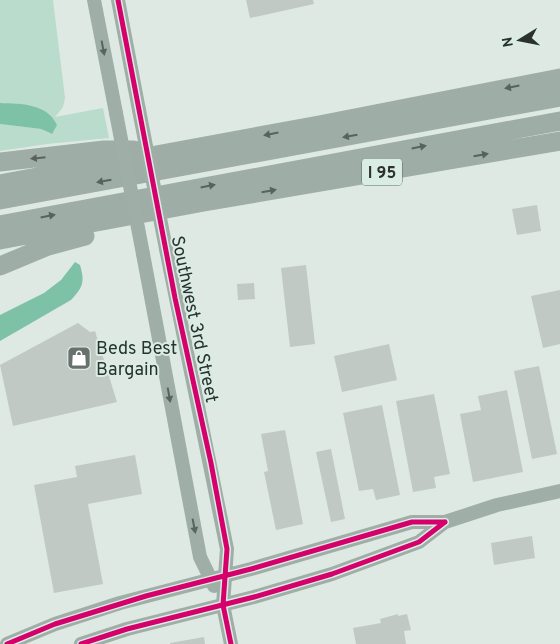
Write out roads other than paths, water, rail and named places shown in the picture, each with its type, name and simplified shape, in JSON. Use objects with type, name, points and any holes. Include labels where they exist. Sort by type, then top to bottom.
[{"type":"highway","points":[[0,184],[560,78]]},
{"type":"highway","points":[[0,200],[560,97]]},
{"type":"highway","points":[[0,225],[560,121]]},
{"type":"highway","name":"I 95","points":[[0,240],[204,202],[560,141]]},
{"type":"highway","points":[[0,162],[104,150],[183,150]]},
{"type":"highway","points":[[0,266],[48,246],[204,202]]},
{"type":"street","name":"Southwest 3rd Street","points":[[94,0],[200,557],[224,605]]},
{"type":"street","name":"Southwest 3rd Street","points":[[118,0],[166,249],[226,540],[224,605],[231,644]]},
{"type":"street","points":[[7,644],[91,612],[412,522],[445,522],[497,505],[560,491]]},
{"type":"street","points":[[81,644],[136,627],[296,585],[368,562],[419,542],[445,522]]},
{"type":"place","name":"Beds Best Bargain","points":[[79,358]]}]
